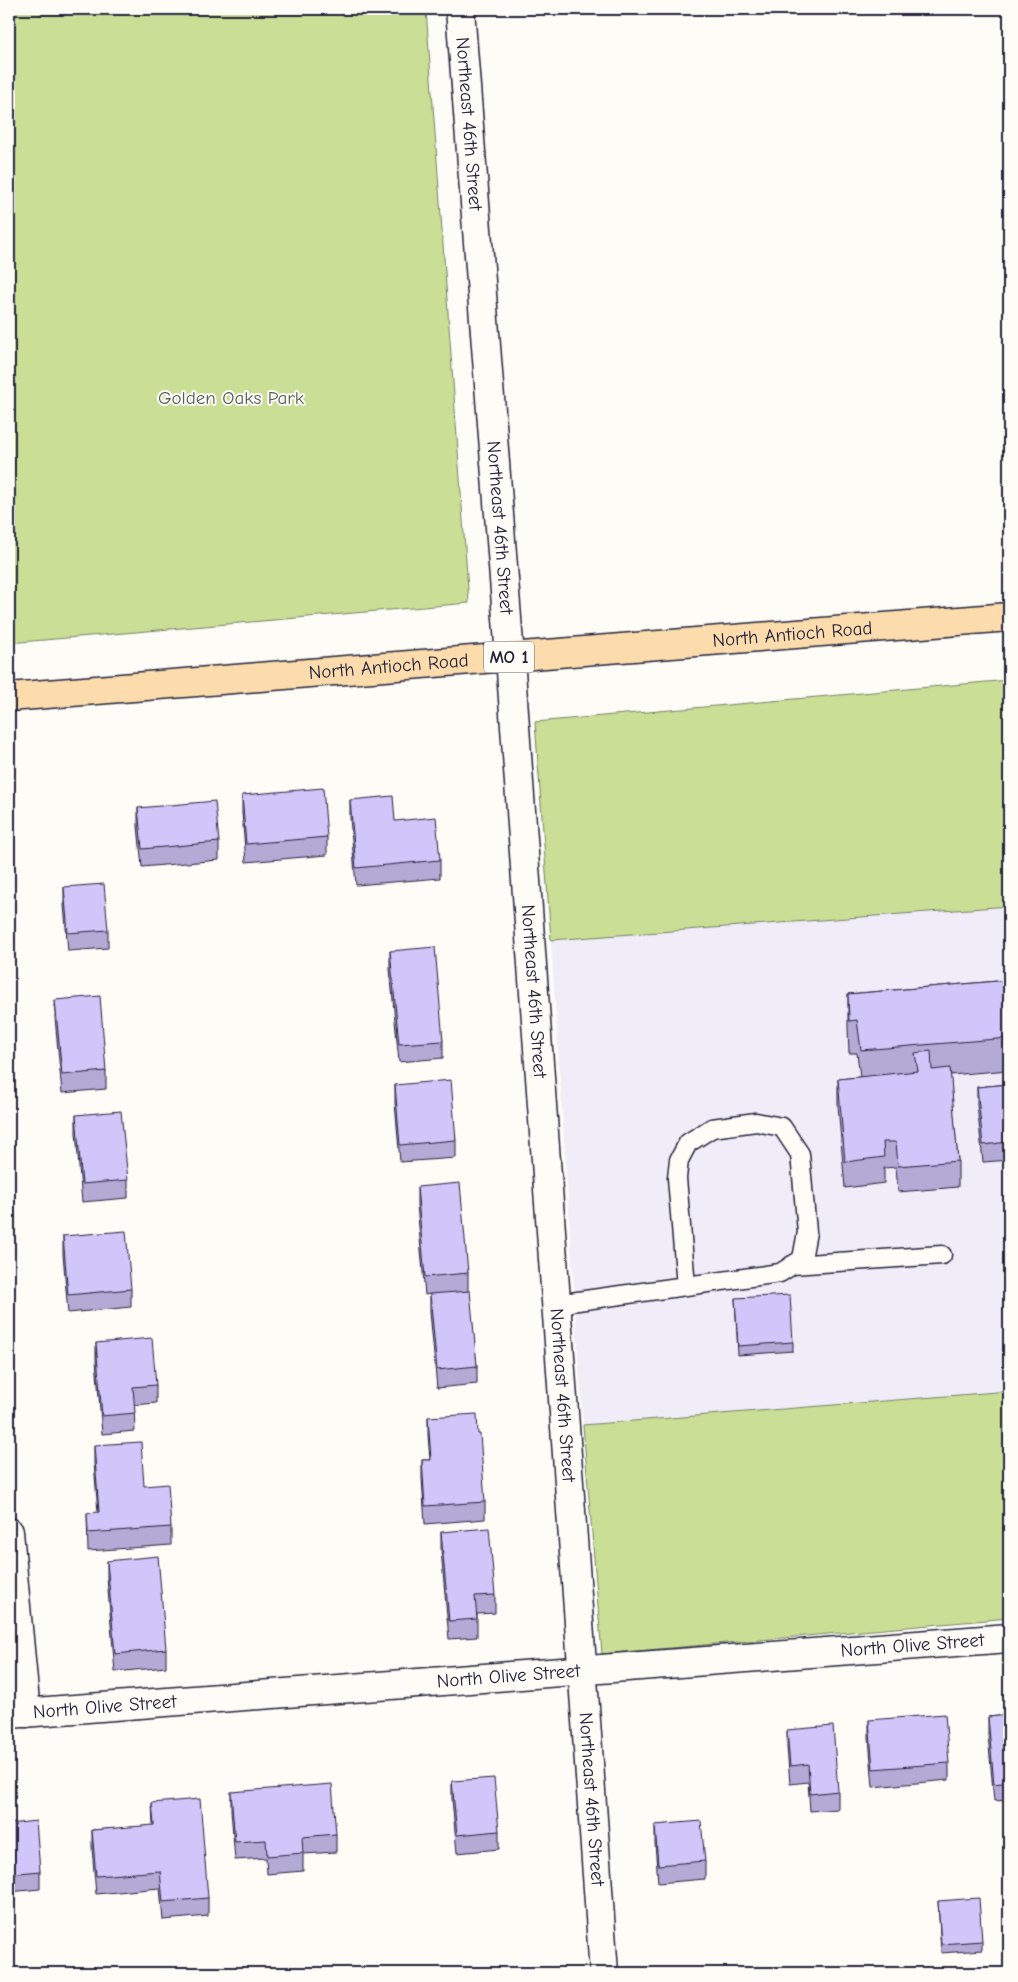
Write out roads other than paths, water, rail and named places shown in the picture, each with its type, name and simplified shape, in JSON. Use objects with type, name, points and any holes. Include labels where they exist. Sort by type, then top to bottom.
[{"type":"main road","name":"North Antioch Road","points":[[9,697],[1009,617]]},
{"type":"street","name":"Northeast 46th Street","points":[[460,9],[510,657],[604,1973]]},
{"type":"street","points":[[9,1532],[17,1713]]},
{"type":"street","name":"North Olive Street","points":[[17,1713],[1009,1638]]},
{"type":"lane","points":[[556,1304],[780,1273],[802,1259],[806,1232],[800,1154],[782,1127],[756,1122],[712,1128],[688,1144],[679,1160],[677,1178],[686,1286]]},
{"type":"lane","points":[[792,1265],[942,1255]]},
{"type":"park label","name":"Golden Oaks Park","points":[[231,398]]}]
